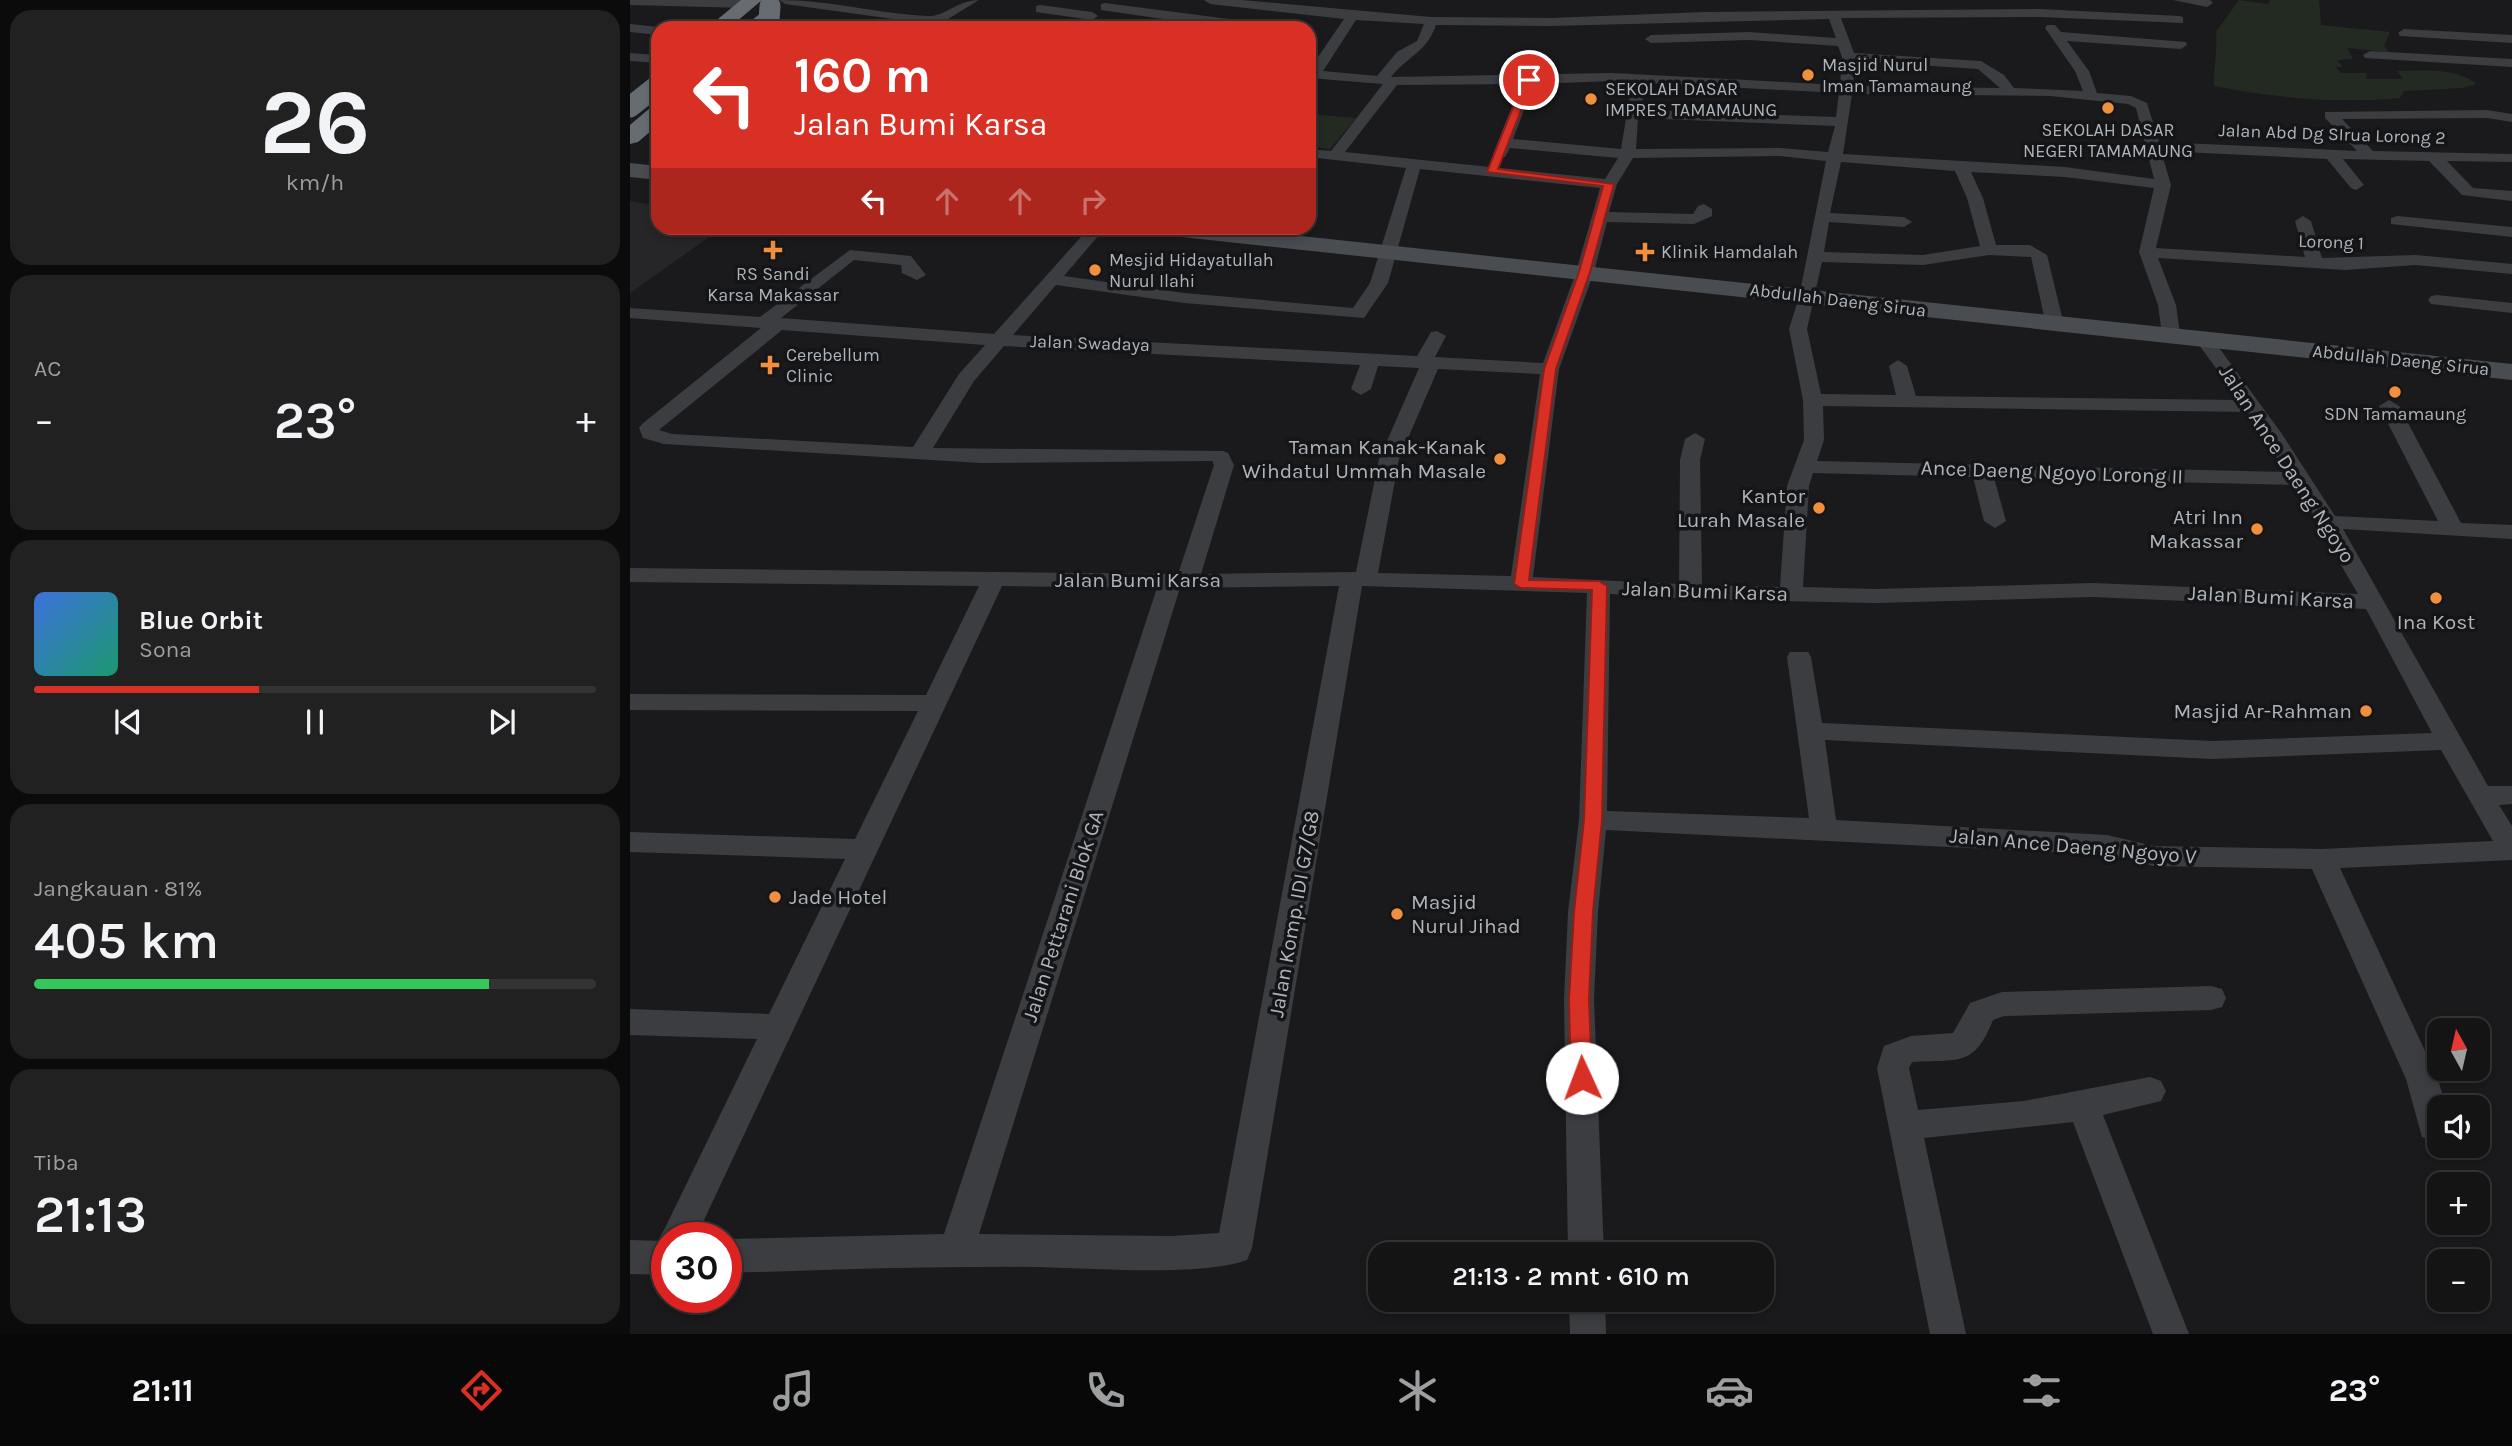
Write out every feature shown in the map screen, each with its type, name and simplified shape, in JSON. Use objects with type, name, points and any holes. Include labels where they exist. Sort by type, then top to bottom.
[{"type":"highway","points":[[730,21],[769,1]]},
{"type":"highway","points":[[740,21],[769,1]]},
{"type":"highway","points":[[750,21],[769,1]]},
{"type":"highway","points":[[757,21],[769,1]]},
{"type":"highway","points":[[768,21],[769,1]]},
{"type":"highway","points":[[630,96],[651,80]]},
{"type":"highway","points":[[630,96],[651,88]]},
{"type":"highway","points":[[630,107],[651,91]]},
{"type":"highway","points":[[630,118],[651,101]]},
{"type":"highway","points":[[630,134],[651,117]]},
{"type":"main road","points":[[630,170],[651,172]]},
{"type":"main road","name":"Abdullah Daeng Sirua","points":[[1229,235],[2512,372]]},
{"type":"street","points":[[877,12],[900,0]]},
{"type":"street","points":[[630,1],[769,1],[935,21],[973,0]]},
{"type":"street","points":[[1210,0],[1352,16],[1406,15],[1431,20],[1550,22],[1834,16],[2068,1]]},
{"type":"street","points":[[2179,0],[2207,3]]},
{"type":"street","points":[[1774,1],[1776,16]]},
{"type":"street","points":[[1084,21],[1109,4],[1216,21]]},
{"type":"street","points":[[1655,4],[1666,18]]},
{"type":"street","points":[[2037,5],[2179,20]]},
{"type":"street","points":[[2037,5],[2082,71],[2092,96]]},
{"type":"street","points":[[1040,9],[1092,16]]},
{"type":"street","points":[[1316,68],[1352,16]]},
{"type":"street","points":[[1791,594],[1798,486],[1814,440],[1813,400],[1797,337],[1808,297],[1843,122],[1849,57],[1834,16]]},
{"type":"street","points":[[1639,78],[1647,50],[1666,18]]},
{"type":"street","points":[[1335,155],[1402,55],[1423,43],[1431,20]]},
{"type":"street","points":[[630,28],[651,30]]},
{"type":"street","points":[[2404,33],[2512,39]]},
{"type":"street","points":[[1647,50],[1749,36],[1843,42]]},
{"type":"street","points":[[2057,36],[2181,45]]},
{"type":"street","points":[[2370,55],[2512,63]]},
{"type":"street","points":[[630,57],[651,58]]},
{"type":"street","points":[[1849,57],[1981,65],[1999,78],[2009,91]]},
{"type":"street","points":[[1316,74],[1387,80],[1639,78],[1845,89],[2009,91],[2092,96],[2140,104],[2163,185],[2147,252],[2167,305],[2171,334]]},
{"type":"street","points":[[1492,172],[1506,143],[1529,80]]},
{"type":"street","points":[[1521,584],[1550,369],[1585,272],[1609,184],[1628,154],[1637,94]]},
{"type":"street","points":[[1632,114],[1843,122]]},
{"type":"street","points":[[2369,155],[2330,115],[2487,114],[2512,118]]},
{"type":"street","points":[[1506,143],[1628,154],[1770,152],[2065,172],[2163,185]]},
{"type":"street","name":"Jalan Abd Dg SIrua Lorong 2","points":[[2151,146],[2512,158]]},
{"type":"street","points":[[1316,154],[1609,184]]},
{"type":"street","points":[[2331,154],[2356,185]]},
{"type":"street","points":[[2433,156],[2468,192],[2512,196]]},
{"type":"street","points":[[1050,279],[1184,298],[1358,314],[1379,283],[1414,165]]},
{"type":"street","points":[[1961,166],[1975,198],[1989,250]]},
{"type":"street","points":[[1600,217],[1689,219],[1704,216],[1704,209]]},
{"type":"street","points":[[1822,217],[1904,222]]},
{"type":"street","points":[[2303,221],[2315,263]]},
{"type":"street","points":[[2397,221],[2512,232]]},
{"type":"street","points":[[916,275],[908,270],[910,263],[905,260],[850,256],[654,421],[649,428],[650,433],[671,440],[919,454],[966,379],[1091,235]]},
{"type":"street","points":[[1814,257],[1923,260],[1989,250],[2038,253],[2055,325]]},
{"type":"street","name":"Lorong 1","points":[[2147,252],[2354,265],[2416,260],[2512,270]]},
{"type":"street","points":[[2437,300],[2512,308]]},
{"type":"street","name":"Jalan Swadaya","points":[[630,313],[998,340],[1550,369]]},
{"type":"street","name":"Jalan Komp. IDI G7/G8","points":[[956,1250],[1172,1252],[1234,1248],[1359,579],[1396,439],[1403,433],[1437,336]]},
{"type":"street","name":"Jalan Ance Daeng Ngoyo","points":[[2203,338],[2302,479],[2374,601],[2446,741],[2512,850]]},
{"type":"street","points":[[1361,389],[1371,359]]},
{"type":"street","points":[[1898,366],[1909,401]]},
{"type":"street","points":[[1813,400],[2252,406]]},
{"type":"street","points":[[2389,406],[2453,530]]},
{"type":"street","points":[[1691,592],[1690,460],[1695,439]]},
{"type":"street","name":"Jalan Pettarani Blok GA","points":[[919,454],[981,457],[1221,457],[1224,465],[1180,580],[956,1250]]},
{"type":"street","name":"Ance Daeng Ngoyo Lorong II","points":[[1803,467],[1980,469],[2302,479]]},
{"type":"street","points":[[1980,469],[1996,521]]},
{"type":"street","points":[[2327,522],[2512,533]]},
{"type":"street","name":"Jalan Bumi Karsa","points":[[630,575],[1359,579],[1599,586],[1691,592],[1942,595],[2092,590],[2374,601]]},
{"type":"street","points":[[685,1222],[994,579]]},
{"type":"street","points":[[1587,1242],[1579,999],[1583,912],[1593,820],[1599,586]]},
{"type":"street","points":[[1799,657],[1824,829]]},
{"type":"street","points":[[630,702],[934,703]]},
{"type":"street","points":[[1811,731],[2213,750],[2446,741]]},
{"type":"street","points":[[2479,796],[2512,795]]},
{"type":"street","name":"Jalan Ance Daeng Ngoyo V","points":[[1593,820],[1824,829],[2107,845],[2154,856],[2322,859],[2512,850]]},
{"type":"street","points":[[630,842],[863,849]]},
{"type":"street","points":[[2322,859],[2422,1079],[2427,1099]]},
{"type":"street","points":[[1948,1334],[1893,1068],[1895,1055],[1911,1049],[1961,1046],[1971,1035],[1977,1017],[1990,1007],[2002,1004],[2211,998]]},
{"type":"street","points":[[630,1022],[779,1027]]},
{"type":"street","points":[[1906,1125],[2024,1115],[2083,1106],[2150,1091]]},
{"type":"street","points":[[2083,1106],[2171,1334]]},
{"type":"street","points":[[742,1256],[956,1250]]},
{"type":"street","points":[[630,1258],[651,1258]]},
{"type":"street","points":[[1587,1312],[1588,1334]]},
{"type":"shaded area","points":[[2239,0],[2268,4],[2270,0],[2319,0],[2321,25],[2390,32],[2384,46],[2389,52],[2347,48],[2353,59],[2337,60],[2343,67],[2336,67],[2341,73],[2366,73],[2367,79],[2403,79],[2397,71],[2439,71],[2459,75],[2476,84],[2463,88],[2404,91],[2400,98],[2353,100],[2283,97],[2214,86],[2216,32]]},
{"type":"shaded area","points":[[1316,115],[1356,118],[1330,149],[1316,148]]},
{"type":"shaded area","points":[[630,201],[651,205],[651,235],[712,235],[630,293]]},
{"type":"place","name":"Masjid Nurul Iman Tamamaung","points":[[1808,75]]},
{"type":"place","name":"SEKOLAH DASAR IMPRES TAMAMAUNG","points":[[1591,99]]},
{"type":"place","name":"SEKOLAH DASAR NEGERI TAMAMAUNG","points":[[2108,108]]},
{"type":"place","name":"RS Sandi Karsa Makassar","points":[[773,250]]},
{"type":"place","name":"Klinik Hamdalah","points":[[1645,252]]},
{"type":"place","name":"Mesjid Hidayatullah Nurul Ilahi","points":[[1095,270]]},
{"type":"place","name":"Cerebellum Clinic","points":[[770,365]]},
{"type":"place","name":"SDN Tamamaung","points":[[2395,392]]},
{"type":"place","name":"Taman Kanak-Kanak Wihdatul Ummah Masale","points":[[1500,459]]},
{"type":"place","name":"Kantor Lurah Masale","points":[[1819,508]]},
{"type":"place","name":"Atri Inn Makassar","points":[[2257,529]]},
{"type":"place","name":"Ina Kost","points":[[2436,598]]},
{"type":"place","name":"Masjid Ar-Rahman","points":[[2366,711]]},
{"type":"place","name":"Jade Hotel","points":[[775,897]]},
{"type":"place","name":"Masjid Nurul Jihad","points":[[1397,914]]},
{"type":"route","points":[[1529,80],[1492,172],[1609,184],[1585,272],[1550,369],[1521,584],[1599,586],[1593,820],[1583,912],[1579,999],[1582,1078]]}]
